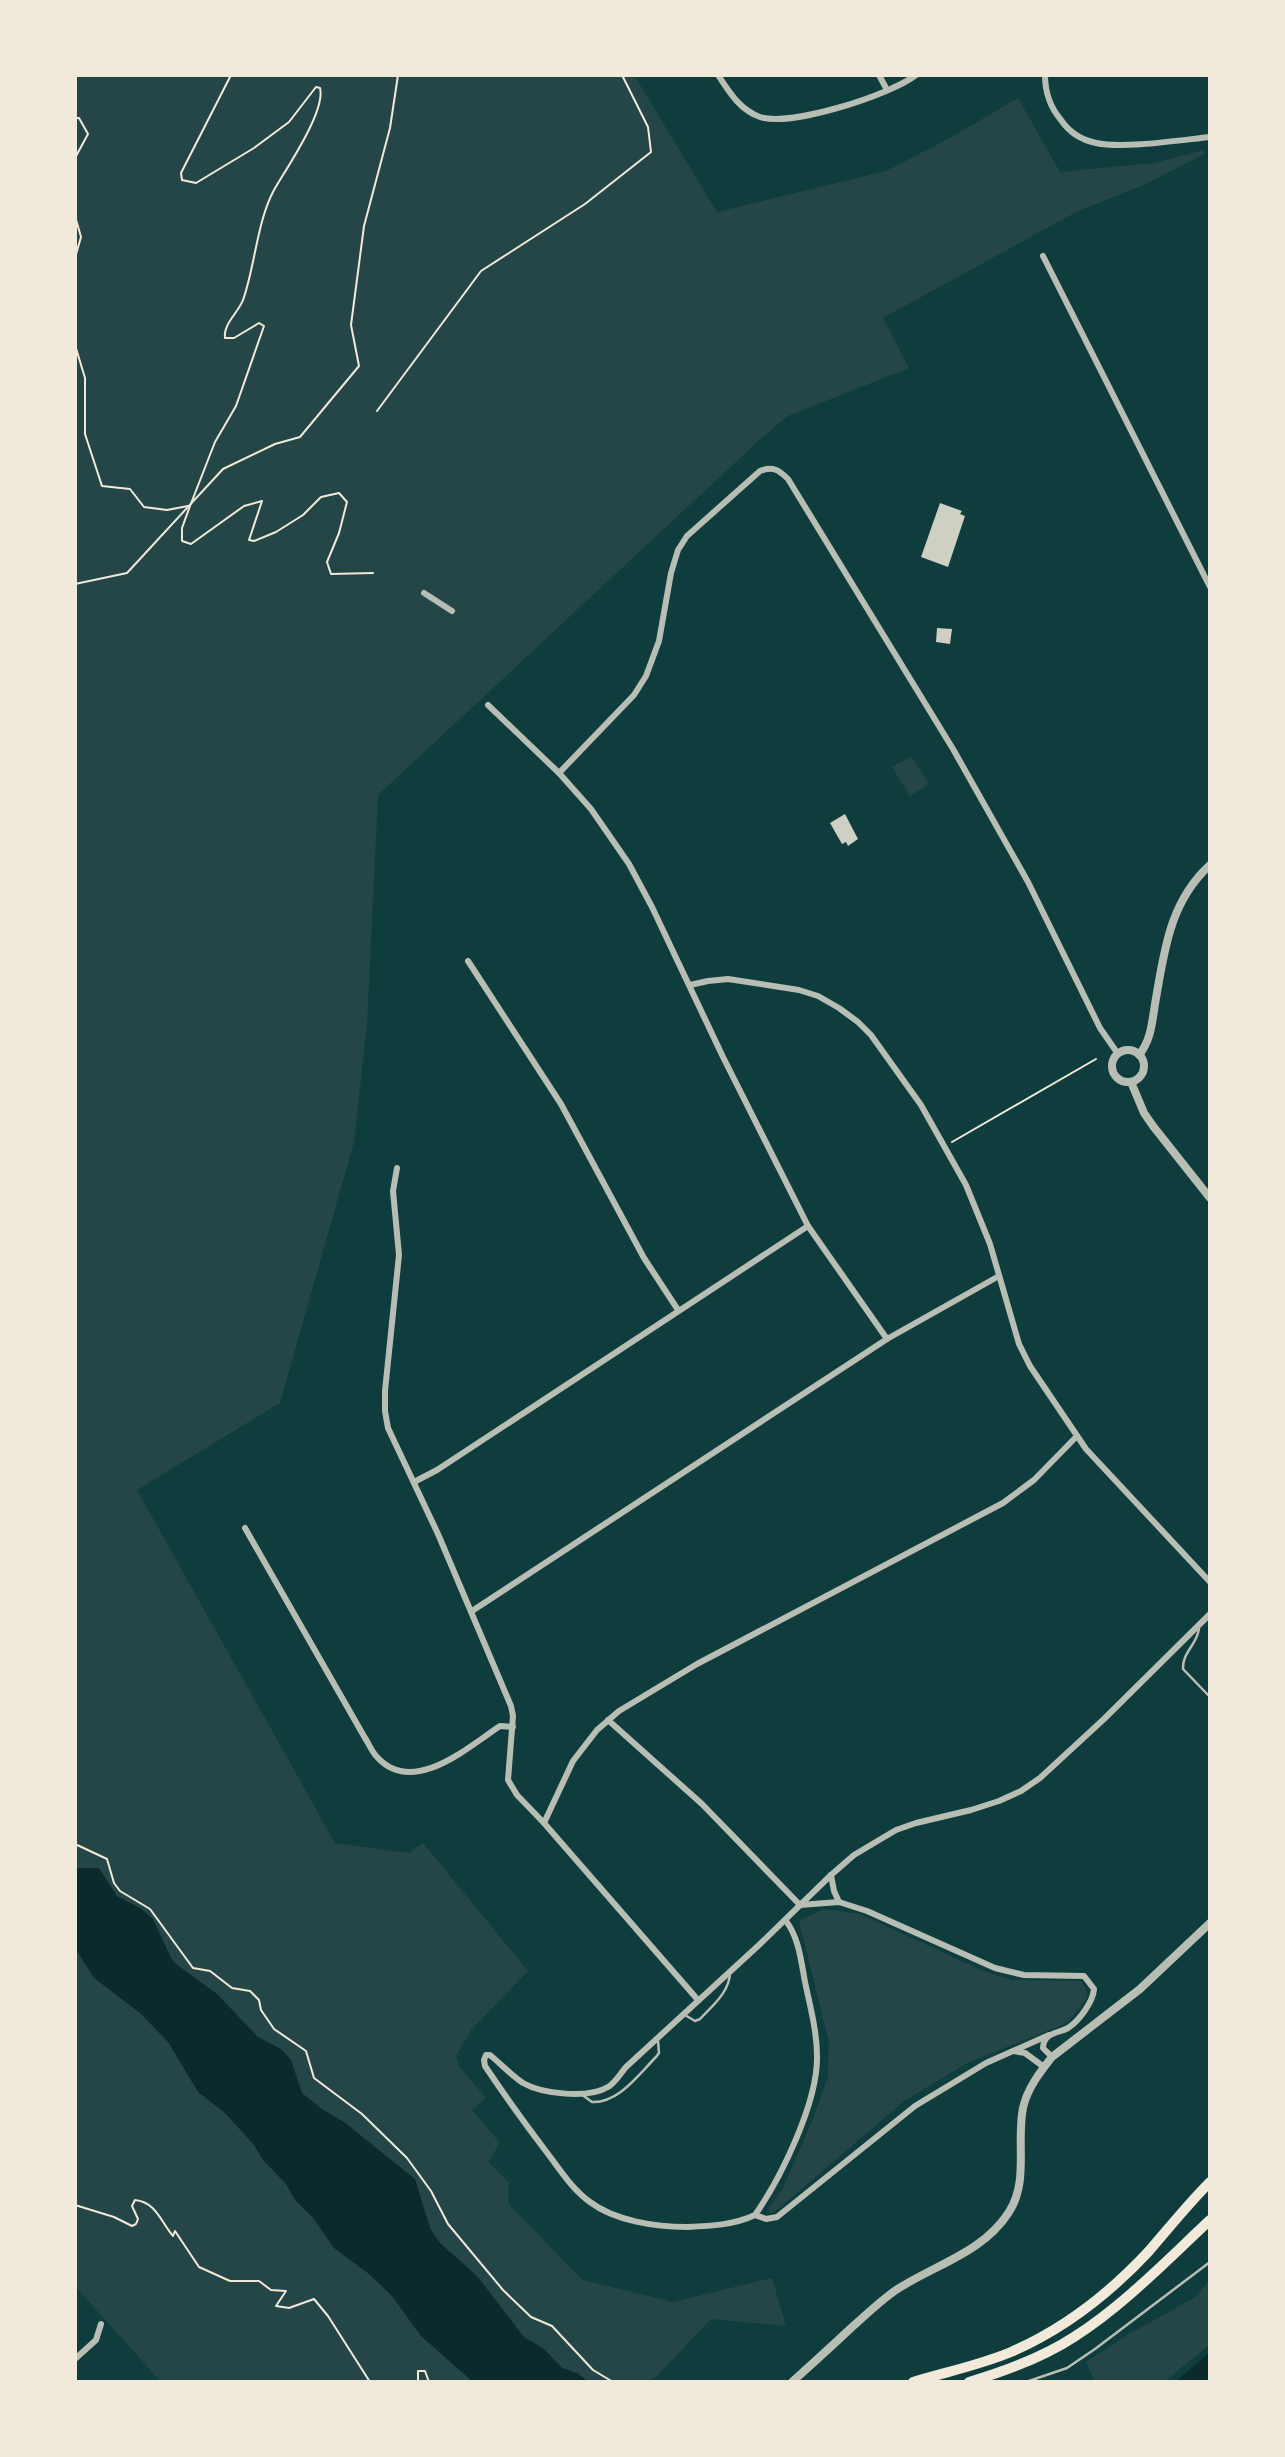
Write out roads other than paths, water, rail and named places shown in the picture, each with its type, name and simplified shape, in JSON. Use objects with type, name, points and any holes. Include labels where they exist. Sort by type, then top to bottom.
[{"type":"highway","points":[[913,2382],[999,2357],[1064,2324],[1104,2294],[1140,2259],[1210,2182]]},
{"type":"highway","points":[[970,2382],[1029,2361],[1074,2337],[1126,2297],[1210,2220]]},
{"type":"street","points":[[718,75],[738,104],[762,118],[776,120],[803,117],[887,90],[916,75]]},
{"type":"street","points":[[879,75],[887,90]]},
{"type":"street","points":[[1045,75],[1048,97],[1055,113],[1074,134],[1086,140],[1114,145],[1210,137]]},
{"type":"street","points":[[1043,256],[1210,587]]},
{"type":"street","points":[[559,773],[634,695],[646,676],[659,641],[671,573],[678,550],[687,536],[749,480],[766,469],[780,471],[788,479],[953,749],[1028,882],[1100,1028],[1118,1054]]},
{"type":"street","points":[[424,593],[452,611]]},
{"type":"street","points":[[488,705],[559,773],[591,808],[629,864],[808,1226],[887,1339]]},
{"type":"street","points":[[1139,1055],[1126,1051],[1118,1054],[1112,1063],[1114,1073],[1121,1081],[1131,1082],[1139,1077],[1143,1068],[1139,1055],[1148,1040],[1174,916],[1193,882],[1210,865]]},
{"type":"street","points":[[468,961],[561,1104],[644,1258],[678,1310]]},
{"type":"street","points":[[690,985],[719,979],[755,983],[818,996],[839,1008],[871,1035],[914,1094],[945,1146],[977,1209],[1019,1344],[1056,1407],[1086,1449],[1210,1582]]},
{"type":"street","points":[[1131,1082],[1144,1113],[1210,1198]]},
{"type":"street","points":[[397,1168],[393,1191],[399,1255],[385,1411],[388,1428],[472,1611],[511,1706],[513,1727],[508,1780],[517,1795],[698,2000]]},
{"type":"street","points":[[414,1482],[511,1422],[808,1226]]},
{"type":"street","points":[[472,1611],[887,1339],[999,1276]]},
{"type":"street","points":[[544,1823],[573,1761],[608,1720],[697,1664],[1003,1503],[1034,1480],[1077,1436]]},
{"type":"street","points":[[245,1528],[365,1738],[377,1757],[388,1766],[402,1772],[431,1770],[500,1727],[513,1727]]},
{"type":"street","points":[[786,1921],[796,1938],[816,2033],[818,2059],[800,2130],[784,2170],[755,2216],[744,2221],[706,2227],[668,2227],[618,2216],[592,2204],[573,2188],[510,2104],[485,2066],[486,2055],[490,2055],[522,2082],[549,2092],[580,2093],[599,2091],[610,2086],[625,2067],[786,1921],[854,1855],[896,1830],[971,1810],[1021,1791],[1041,1777],[1104,1719],[1210,1614]]},
{"type":"street","points":[[608,1720],[702,1804],[800,1905]]},
{"type":"street","points":[[831,1875],[839,1902]]},
{"type":"street","points":[[755,2216],[766,2219],[777,2217],[915,2106],[1012,2050],[1072,2025],[1093,1998],[1094,1989],[1084,1976],[1024,1975],[995,1968],[867,1910],[839,1902],[800,1905]]},
{"type":"street","points":[[792,2382],[884,2299],[974,2246],[1003,2220],[1018,2190],[1023,2109],[1031,2087],[1044,2067],[1052,2057],[1140,1989],[1210,1923]]},
{"type":"street","points":[[1049,2035],[1043,2048],[1052,2057]]},
{"type":"street","points":[[1012,2050],[1025,2053],[1044,2067]]},
{"type":"street","points":[[75,2359],[96,2340],[101,2324]]},
{"type":"lane","points":[[1198,1625],[1200,1632],[1182,1659],[1182,1669],[1210,1697]]},
{"type":"lane","points":[[683,2014],[695,2021],[700,2019],[727,1989],[730,1972]]},
{"type":"lane","points":[[580,2093],[586,2100],[597,2102],[611,2099],[659,2053],[657,2038]]},
{"type":"lane","points":[[1026,2382],[1067,2368],[1095,2350],[1210,2262]]}]
